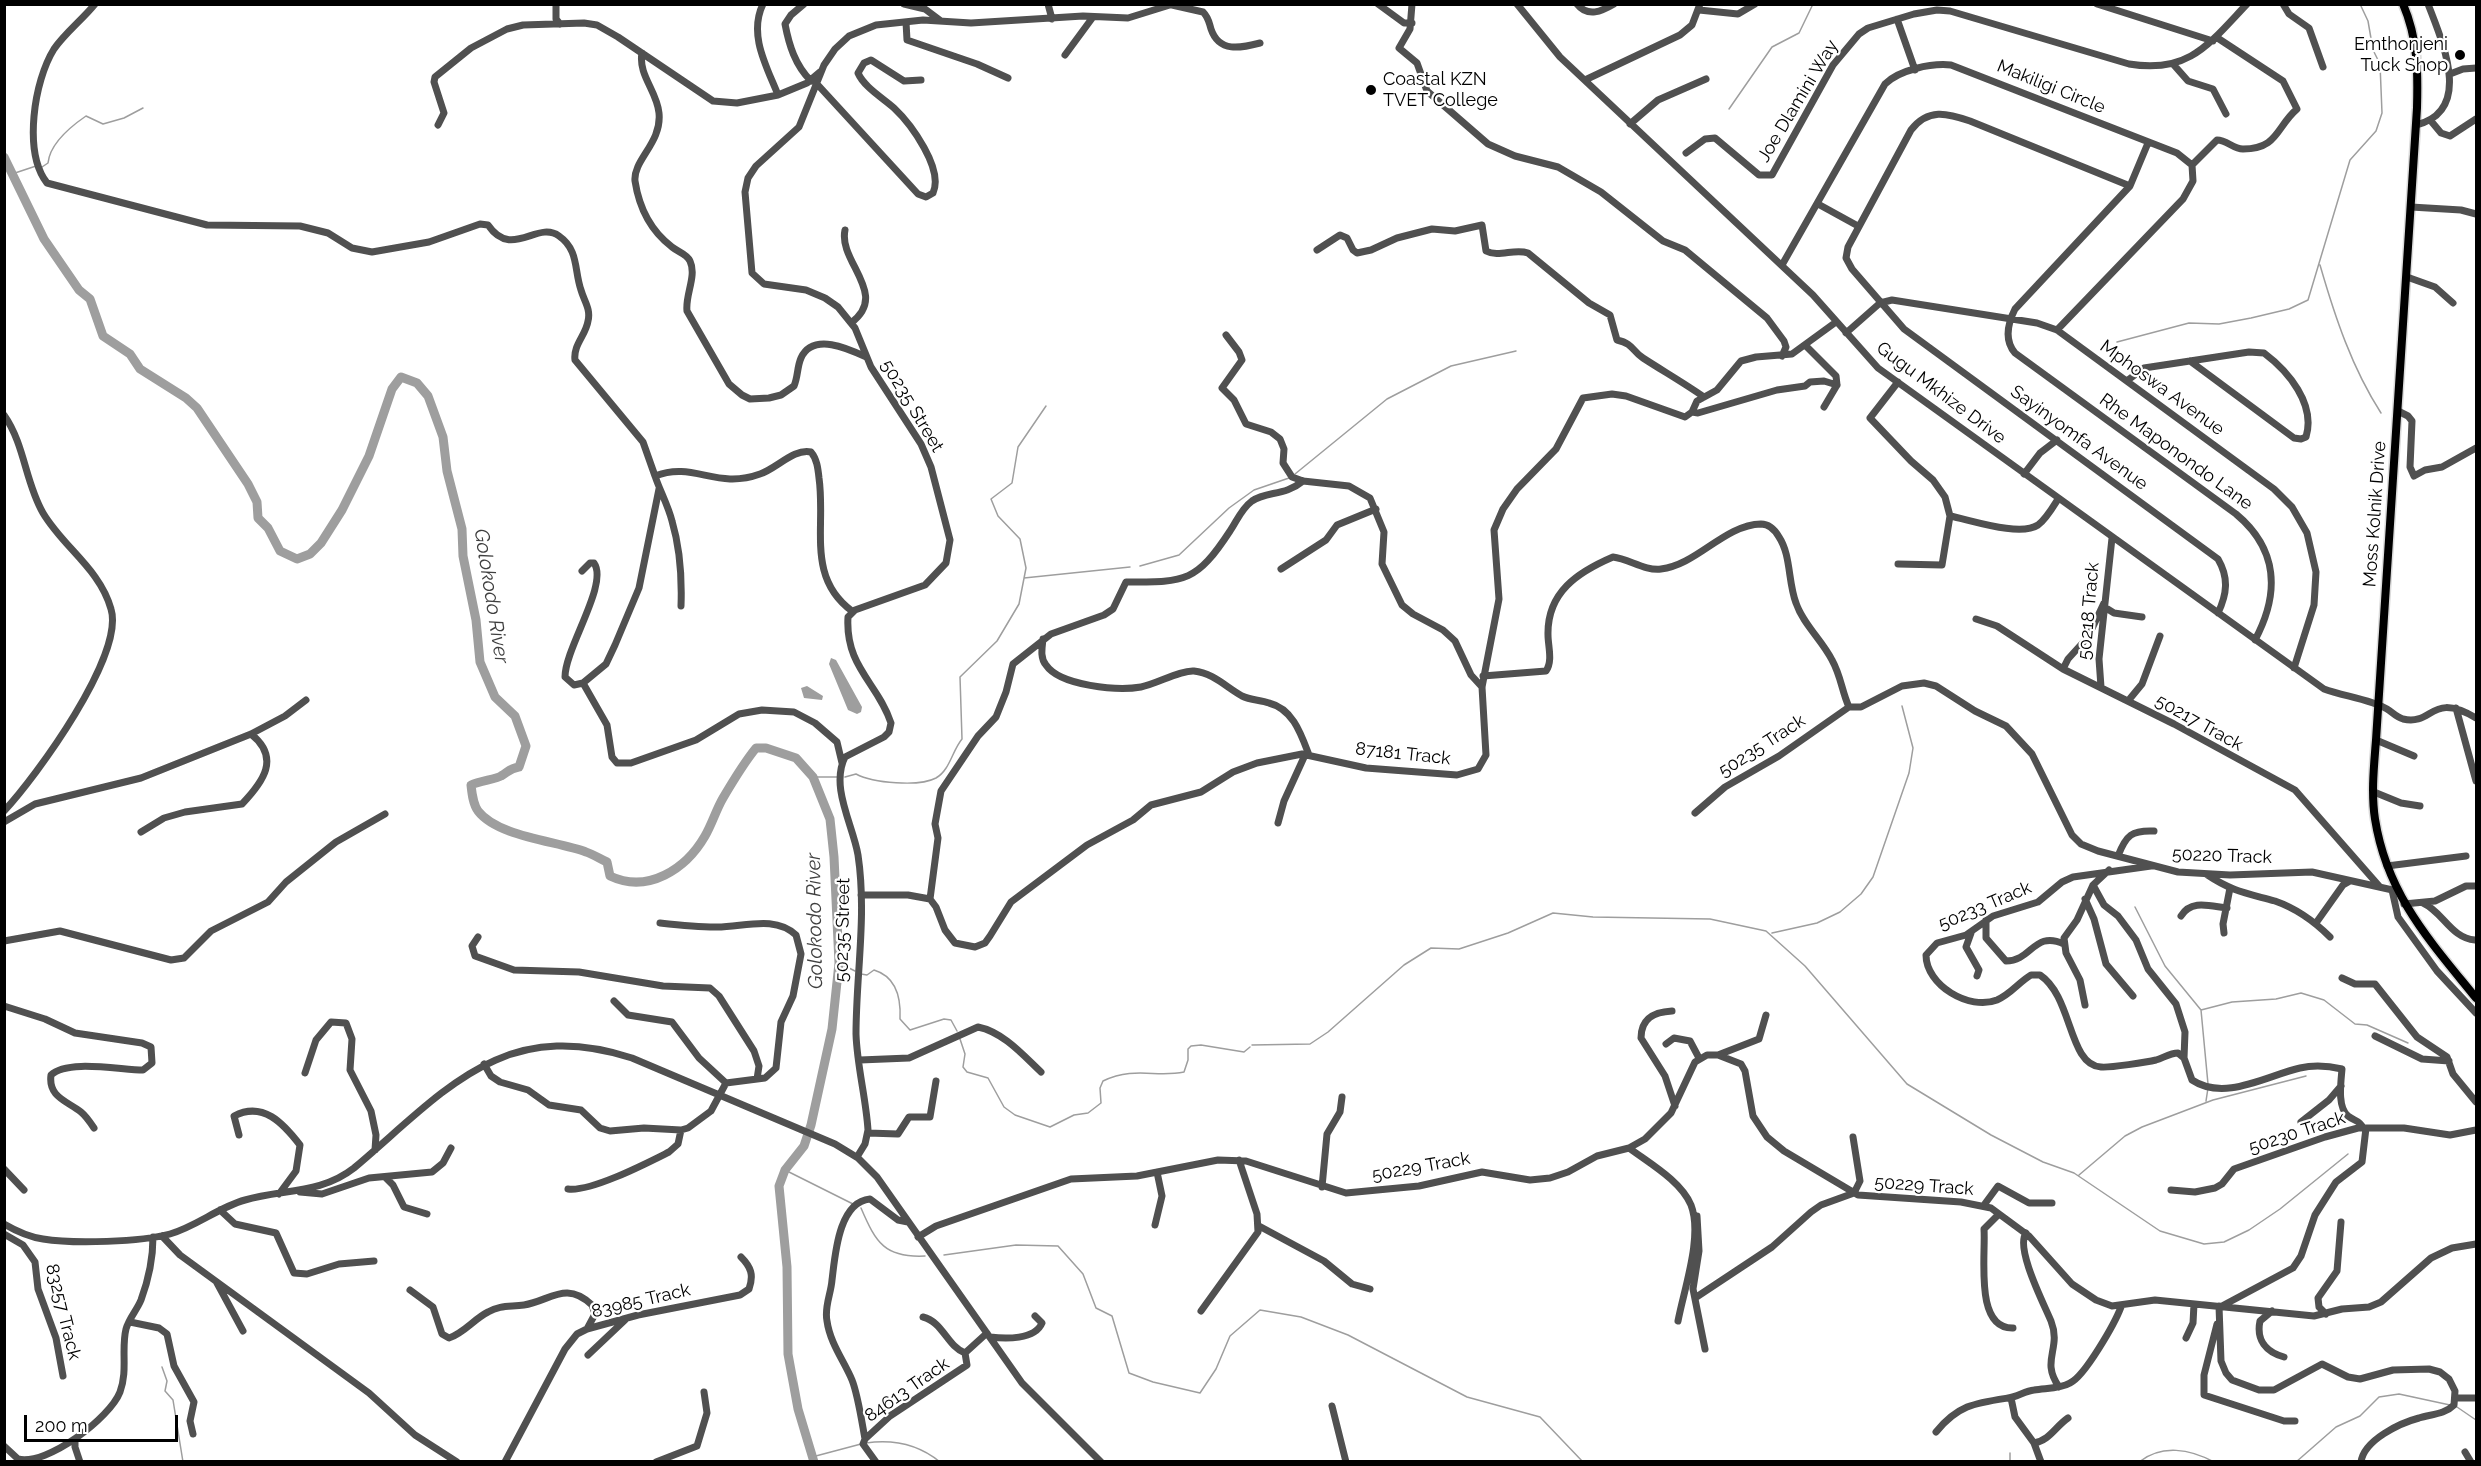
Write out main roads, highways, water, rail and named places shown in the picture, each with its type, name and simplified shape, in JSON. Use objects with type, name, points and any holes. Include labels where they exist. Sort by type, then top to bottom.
[{"type":"main road","name":"Moss Kolnik Drive","points":[[2403,4],[2412,28],[2417,52],[2416,125],[2376,740],[2375,819],[2394,891],[2476,998]]},
{"type":"waterway","points":[[1729,109],[1772,47],[1799,33],[1813,4]]},
{"type":"waterway","points":[[2117,342],[2189,323],[2219,324],[2251,318],[2289,309],[2308,300],[2350,160],[2376,131],[2382,113],[2380,64],[2373,50],[2368,21],[2360,4]]},
{"type":"waterway","points":[[42,167],[48,163],[53,149],[62,136],[86,116],[103,124],[124,118],[143,108]]},
{"type":"waterway","name":"Golokodo River","points":[[4,157],[44,239],[79,290],[90,299],[103,336],[130,354],[140,369],[186,398],[197,408],[248,484],[257,502],[258,518],[268,528],[280,551],[297,559],[310,554],[321,543],[342,510],[369,456],[392,389],[401,377],[417,383],[428,396],[443,437],[447,471],[462,529],[463,556],[476,620],[480,662],[495,697],[515,716],[526,746],[519,767],[499,777],[471,785],[476,808],[487,820],[513,832],[589,853],[607,862],[610,876],[624,881],[638,882],[665,875],[677,868],[697,848],[742,766],[756,748],[766,748],[796,758],[813,777],[830,819],[839,963],[832,1029],[811,1125],[804,1146],[785,1170],[779,1186],[787,1267],[788,1354],[798,1409],[814,1462]]},
{"type":"waterway","points":[[12,174],[36,166]]},
{"type":"waterway","points":[[2320,265],[2345,342],[2361,378],[2381,413]]},
{"type":"waterway","points":[[1295,474],[1387,399],[1451,366],[1516,351]]},
{"type":"waterway","points":[[845,777],[856,774],[873,780],[896,783],[928,781],[941,775],[948,765],[962,739],[960,677],[997,641],[1019,604],[1026,568],[1020,539],[998,516],[991,499],[1012,483],[1018,447],[1046,406]]},
{"type":"waterway","points":[[1140,566],[1179,555],[1229,508],[1254,490],[1289,478]]},
{"type":"waterway","points":[[1024,578],[1130,567]]},
{"type":"waterway","points":[[1772,933],[1817,923],[1840,912],[1861,894],[1873,877],[1909,773],[1913,748],[1902,706]]},
{"type":"waterway","points":[[813,777],[837,777]]},
{"type":"waterway","points":[[2135,907],[2165,966],[2201,1010],[2208,1084]]},
{"type":"waterway","points":[[1252,1045],[1310,1044],[1328,1032],[1404,965],[1431,948],[1459,949],[1508,933],[1553,913],[1593,917],[1710,919],[1766,931],[1805,966],[1907,1084],[1991,1135],[2043,1162],[2074,1173],[2160,1231],[2204,1244],[2224,1242],[2249,1230],[2280,1209],[2348,1154]]},
{"type":"waterway","points":[[839,963],[855,971]]},
{"type":"waterway","points":[[861,974],[867,975],[874,970],[882,973],[893,983],[900,1004],[900,1019],[910,1030],[944,1019],[951,1020],[957,1031]]},
{"type":"waterway","points":[[2201,1010],[2232,1002],[2276,999],[2301,993],[2324,1000],[2355,1024],[2367,1025],[2408,1043]]},
{"type":"waterway","points":[[960,1039],[965,1054],[963,1067],[967,1072],[988,1078],[1004,1107],[1015,1115],[1050,1127],[1074,1115],[1088,1113],[1101,1103],[1100,1088],[1103,1081],[1125,1074],[1184,1072],[1188,1060],[1188,1049],[1191,1046],[1201,1045],[1244,1052],[1250,1047]]},
{"type":"waterway","points":[[2079,1175],[2125,1136],[2142,1127],[2213,1100],[2306,1076]]},
{"type":"waterway","points":[[2206,1101],[2208,1088]]},
{"type":"waterway","points":[[785,1170],[853,1204]]},
{"type":"waterway","points":[[861,1208],[872,1231],[884,1246],[900,1254],[925,1256]]},
{"type":"waterway","points":[[944,1255],[1016,1245],[1058,1246],[1083,1274],[1096,1308],[1112,1316],[1129,1373],[1153,1382],[1200,1393],[1216,1369],[1230,1336],[1260,1310],[1301,1317],[1348,1335],[1467,1397],[1540,1417],[1583,1462]]},
{"type":"waterway","points":[[162,1367],[167,1381],[165,1391],[173,1400],[183,1462]]},
{"type":"waterway","points":[[2296,1462],[2336,1427],[2360,1416],[2379,1397],[2399,1394],[2450,1405]]},
{"type":"waterway","points":[[2457,1407],[2476,1420]]},
{"type":"waterway","points":[[866,1443],[905,1444],[923,1451],[940,1462]]},
{"type":"waterway","points":[[812,1457],[861,1444]]},
{"type":"waterway","points":[[2139,1462],[2157,1453],[2176,1450],[2195,1454],[2214,1462]]},
{"type":"waterway","points":[[2010,1453],[2010,1462]]},
{"type":"place","name":"Emthonjeni Tuck Shop","points":[[2460,55]]},
{"type":"place","name":"Coastal KZN TVET College","points":[[1371,90]]}]
